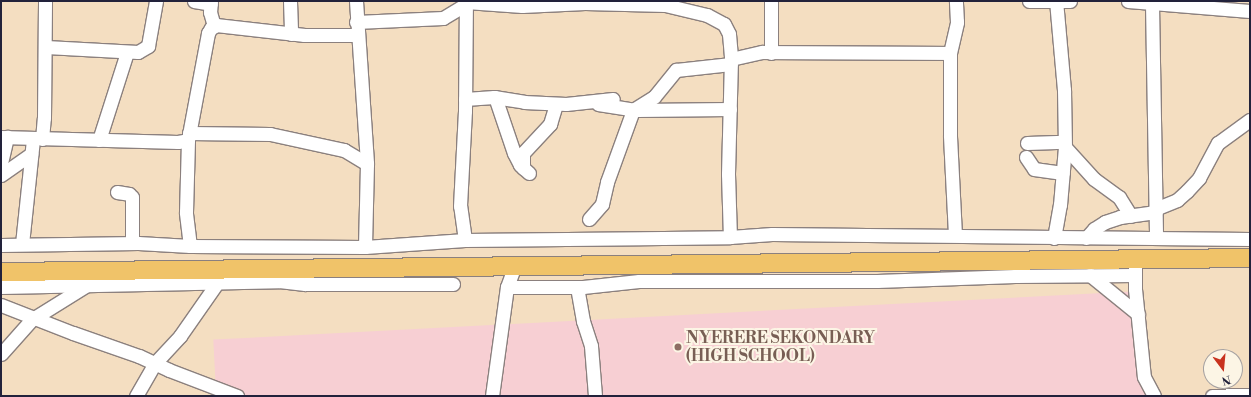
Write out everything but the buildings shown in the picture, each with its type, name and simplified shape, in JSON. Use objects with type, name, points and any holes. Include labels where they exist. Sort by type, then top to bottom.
[{"type":"highway","points":[[1,272],[514,268],[1136,267],[1250,258]]},
{"type":"street","points":[[22,244],[31,154],[37,140],[46,47],[45,1]]},
{"type":"street","points":[[46,47],[138,52],[148,46],[156,1]]},
{"type":"street","points":[[190,246],[186,212],[189,136],[208,33],[214,26],[211,2],[194,1]]},
{"type":"street","points":[[290,1],[291,34]]},
{"type":"street","points":[[356,1],[356,22],[367,164],[365,247]]},
{"type":"street","points":[[771,1],[771,53]]},
{"type":"street","points":[[955,235],[951,198],[950,52],[957,22],[956,1]]},
{"type":"street","points":[[1029,1],[1070,1]]},
{"type":"street","points":[[1128,1],[1250,11]]},
{"type":"street","points":[[356,22],[443,18],[466,2],[522,6],[644,4],[688,9],[724,24],[729,34],[731,62],[730,237]]},
{"type":"street","points":[[465,240],[460,206],[465,99],[466,2]]},
{"type":"street","points":[[1054,238],[1063,173],[1064,144],[1064,90],[1056,2]]},
{"type":"street","points":[[1152,4],[1156,238]]},
{"type":"street","points":[[214,26],[291,34],[357,35]]},
{"type":"street","points":[[99,140],[127,52]]},
{"type":"street","points":[[589,219],[602,204],[607,182],[633,110],[654,97],[676,70],[731,62],[750,54],[950,52]]},
{"type":"street","points":[[465,99],[496,97],[556,104],[593,102],[613,99]]},
{"type":"street","points":[[496,97],[514,153],[526,171],[523,153],[550,124],[556,104]]},
{"type":"street","points":[[593,102],[633,110],[730,109]]},
{"type":"street","points":[[1086,238],[1105,222],[1156,210],[1177,200],[1199,178],[1218,143],[1250,120]]},
{"type":"street","points":[[1,163],[4,137],[37,140],[178,142],[189,136],[270,134],[344,150],[367,164]]},
{"type":"street","points":[[1027,143],[1064,144],[1094,179],[1118,197],[1131,216]]},
{"type":"street","points":[[1,175],[31,154]]},
{"type":"street","points":[[1026,157],[1034,169],[1063,173]]},
{"type":"street","points":[[1,170],[1,175]]},
{"type":"street","points":[[117,192],[129,194],[132,197],[132,243]]},
{"type":"street","points":[[1,245],[132,243],[190,246],[365,247],[465,240],[730,237],[772,234],[836,237],[955,235],[1054,238],[1250,239]]},
{"type":"street","points":[[507,287],[577,287],[639,281],[890,280],[1090,275],[1136,267],[1138,314],[1144,377],[1154,396]]},
{"type":"street","points":[[492,396],[507,287],[514,268]]},
{"type":"street","points":[[1090,275],[1138,314]]},
{"type":"street","points":[[1,287],[89,284],[218,283],[453,284]]},
{"type":"street","points":[[136,396],[155,363],[180,336],[218,283]]},
{"type":"street","points":[[1,354],[33,318],[89,284]]},
{"type":"street","points":[[577,287],[583,321],[591,346],[595,396]]},
{"type":"street","points":[[1,305],[155,363],[237,396]]},
{"type":"street","points":[[1212,396],[1250,396]]},
{"type":"shaded area","name":"NYERERE SEKONDARY (HIGH SCHOOL)","points":[[1141,291],[1146,396],[216,396],[213,340]]},
{"type":"place","name":"NYERERE SEKONDARY (HIGH SCHOOL)","points":[[678,347]]}]
